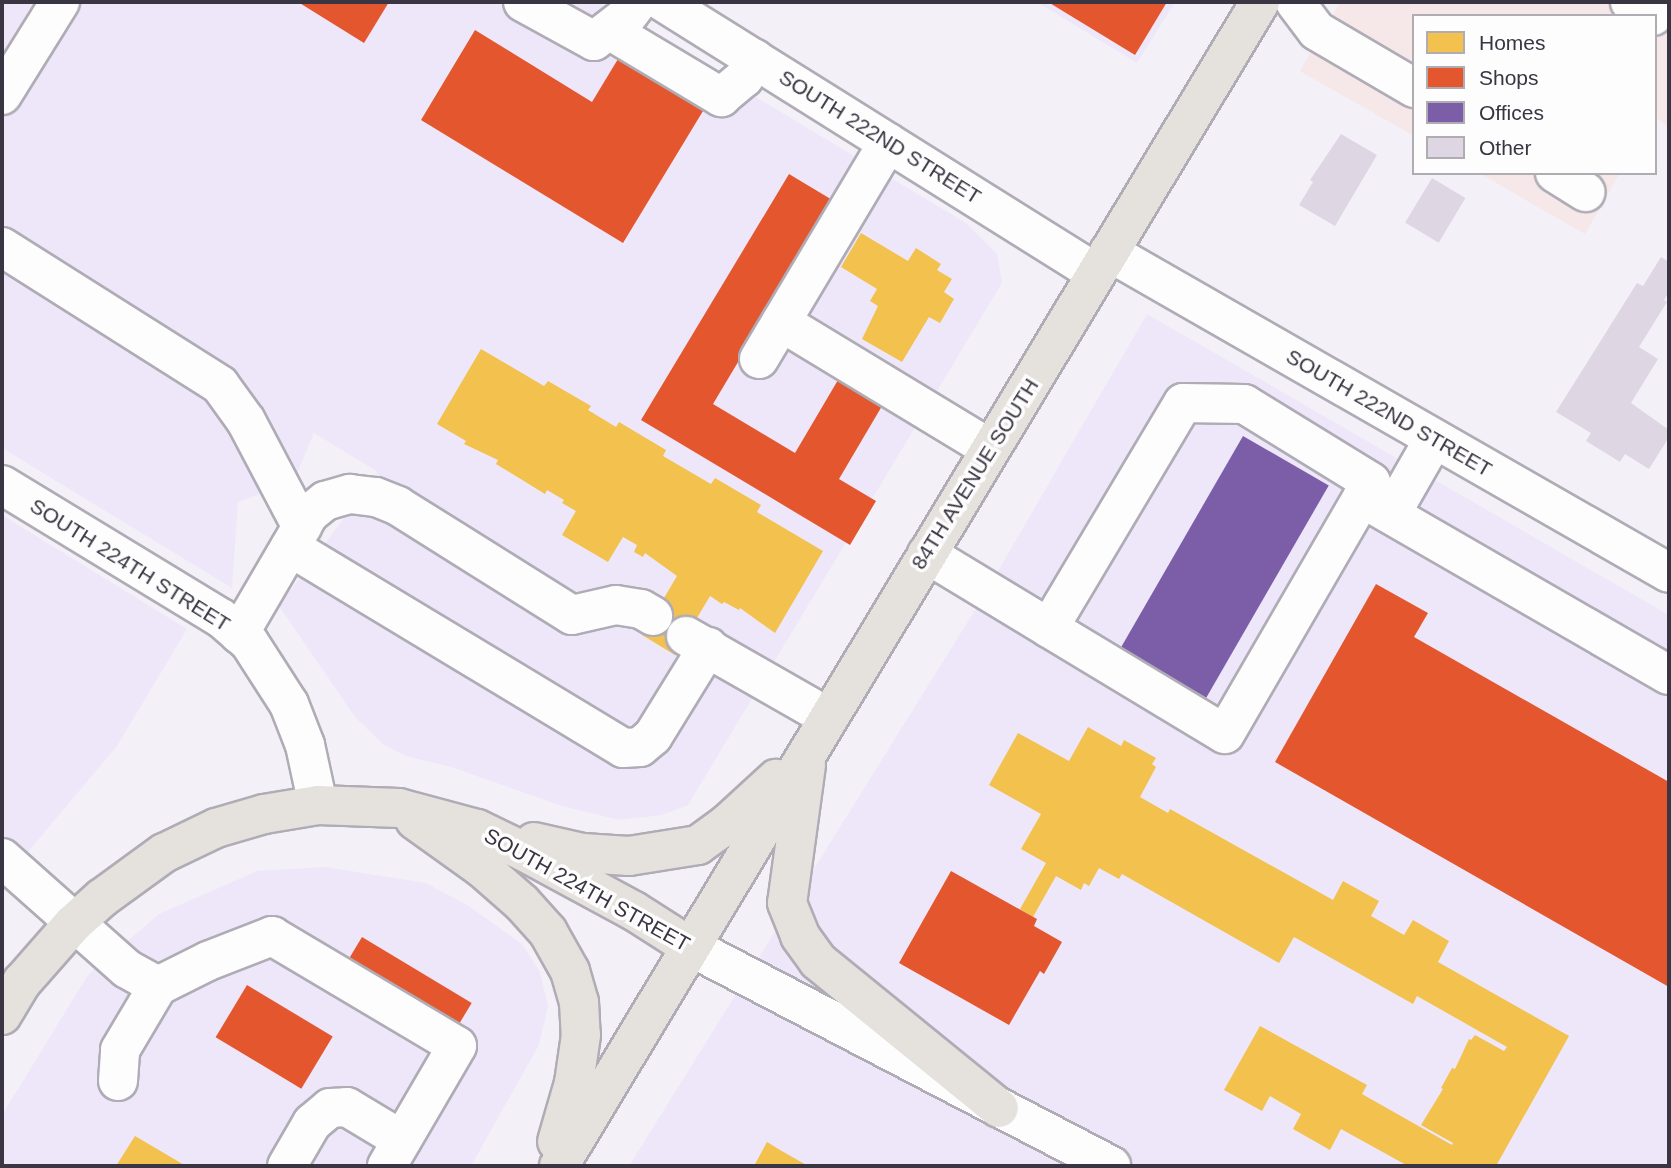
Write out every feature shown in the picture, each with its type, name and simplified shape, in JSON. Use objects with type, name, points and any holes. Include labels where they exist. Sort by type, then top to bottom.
[{"type":"main road","name":"84TH AVENUE SOUTH","points":[[559,1166],[689,946],[1260,2]]},
{"type":"main road","points":[[477,830],[583,853],[629,856],[698,845],[727,824],[818,733]]},
{"type":"main road","points":[[818,733],[787,903],[800,936],[818,961],[999,1108]]},
{"type":"main road","points":[[2,1015],[22,982],[73,924],[102,898],[175,847],[216,828],[264,814],[318,804]]},
{"type":"main road","name":"SOUTH 224TH STREET","points":[[318,804],[399,808],[453,820],[523,851],[634,911],[689,946]]},
{"type":"main road","points":[[399,808],[482,868],[522,903],[548,932],[570,971],[579,1002],[581,1035],[574,1083],[550,1166]]},
{"type":"street","points":[[2,95],[60,2]]},
{"type":"street","points":[[523,2],[594,41],[629,14],[638,2]]},
{"type":"street","name":"SOUTH 222ND STREET","points":[[663,2],[888,143],[1102,263],[1434,439],[1669,573]]},
{"type":"street","points":[[1295,2],[1317,31],[1412,88]]},
{"type":"street","points":[[1630,2],[1651,14]]},
{"type":"street","points":[[609,30],[721,97],[744,78],[755,59]]},
{"type":"street","points":[[759,359],[888,143]]},
{"type":"street","points":[[2,247],[220,385],[246,421],[296,537],[622,748],[640,747],[653,736],[697,641],[818,733]]},
{"type":"street","points":[[781,322],[991,449]]},
{"type":"street","points":[[1049,628],[1183,403],[1244,404],[1371,482],[1377,506],[1669,675]]},
{"type":"street","points":[[927,554],[1225,734],[1377,506],[1434,439]]},
{"type":"street","name":"SOUTH 224TH STREET","points":[[2,485],[221,618],[239,634],[271,671],[289,704],[305,745],[318,804]]},
{"type":"street","points":[[239,634],[309,514],[325,501],[350,494],[376,496],[398,506],[572,615],[616,605],[641,609],[653,616]]},
{"type":"street","points":[[2,858],[73,924],[127,969],[158,986]]},
{"type":"street","points":[[118,1081],[120,1050],[158,986],[208,961],[272,936],[457,1046],[394,1153],[347,1107],[330,1108],[312,1123],[287,1166]]},
{"type":"street","name":"SOUTH 224TH STREET","points":[[689,946],[1111,1166]]},
{"type":"shaded area","points":[[2,2],[597,2],[966,223],[997,254],[1002,283],[688,805],[662,815],[619,820],[562,806],[451,767],[406,756],[384,745],[355,717],[279,606],[378,472],[314,433],[294,481],[238,502],[232,588],[2,448]]},
{"type":"shaded area","points":[[1037,2],[1175,2],[1137,63]]},
{"type":"shaded area","points":[[1340,2],[1669,2],[1669,126],[1657,119],[1657,14],[1412,14],[1412,135],[1300,71]]},
{"type":"shaded area","points":[[1482,175],[1619,175],[1585,234]]},
{"type":"shaded area","points":[[1147,314],[1669,615],[1669,1166],[629,1166],[980,602]]},
{"type":"shaded area","points":[[2,515],[187,629],[117,746],[28,852],[2,896]]},
{"type":"shaded area","points":[[325,867],[426,883],[469,906],[522,944],[540,972],[548,1006],[539,1045],[471,1166],[2,1166],[2,1115],[88,975],[159,914],[257,871]]},
{"type":"building: Homes","points":[[861,233],[908,261],[916,248],[941,264],[937,270],[952,279],[944,292],[954,299],[940,323],[929,317],[902,362],[862,339],[878,306],[870,301],[877,289],[841,267]]},
{"type":"building: Homes","points":[[481,349],[544,386],[548,381],[591,406],[588,410],[616,427],[619,422],[666,450],[663,456],[711,484],[715,478],[761,505],[757,512],[823,551],[775,633],[740,608],[739,610],[724,602],[722,604],[710,596],[675,655],[642,635],[677,576],[645,553],[643,557],[634,552],[637,545],[623,537],[608,562],[562,535],[576,511],[562,503],[564,500],[547,490],[545,494],[496,464],[498,460],[464,444],[466,441],[437,424]]},
{"type":"building: Homes","points":[[1088,727],[1121,746],[1124,740],[1156,758],[1152,764],[1156,767],[1140,797],[1168,813],[1170,809],[1333,900],[1343,881],[1379,901],[1371,916],[1404,935],[1413,920],[1449,941],[1438,962],[1569,1036],[1496,1166],[1408,1166],[1341,1129],[1330,1150],[1293,1129],[1301,1114],[1270,1096],[1262,1111],[1224,1090],[1260,1026],[1367,1085],[1362,1094],[1452,1145],[1453,1143],[1421,1125],[1443,1089],[1441,1088],[1452,1068],[1455,1069],[1469,1039],[1475,1035],[1504,1051],[1507,1047],[1417,996],[1413,1004],[1294,937],[1279,963],[1122,874],[1119,879],[1099,868],[1089,886],[1084,883],[1081,890],[1056,876],[1033,917],[1020,909],[1046,863],[1021,849],[1041,814],[989,785],[1018,733],[1069,761]]},
{"type":"building: Homes","points":[[135,1136],[186,1166],[116,1166]]},
{"type":"building: Homes","points":[[767,1142],[780,1150],[808,1166],[754,1166]]},
{"type":"building: Shops","points":[[298,2],[389,2],[364,43]]},
{"type":"building: Shops","points":[[1048,2],[1167,2],[1135,55]]},
{"type":"building: Shops","points":[[475,30],[592,102],[618,59],[703,111],[623,243],[421,120]]},
{"type":"building: Shops","points":[[789,174],[834,201],[713,404],[795,453],[838,380],[882,406],[839,479],[876,501],[850,545],[641,420]]},
{"type":"building: Shops","points":[[1376,584],[1428,613],[1414,637],[1669,782],[1669,987],[1275,762]]},
{"type":"building: Shops","points":[[951,871],[1037,919],[1034,926],[1062,942],[1044,974],[1040,971],[1009,1025],[899,963]]},
{"type":"building: Shops","points":[[362,937],[472,1003],[457,1027],[348,961]]},
{"type":"building: Shops","points":[[247,985],[333,1037],[301,1089],[216,1037]]},
{"type":"building: Offices","points":[[1243,436],[1329,486],[1206,698],[1120,648]]},
{"type":"building: Other","points":[[1341,134],[1377,155],[1335,226],[1299,205],[1313,182],[1310,180]]},
{"type":"building: Other","points":[[1432,178],[1465,198],[1439,243],[1405,223]]},
{"type":"building: Other","points":[[1661,257],[1669,262],[1669,292],[1664,300],[1667,302],[1639,347],[1658,359],[1631,403],[1669,430],[1669,437],[1649,469],[1625,454],[1620,462],[1586,441],[1591,433],[1556,412],[1637,283],[1643,286]]}]
